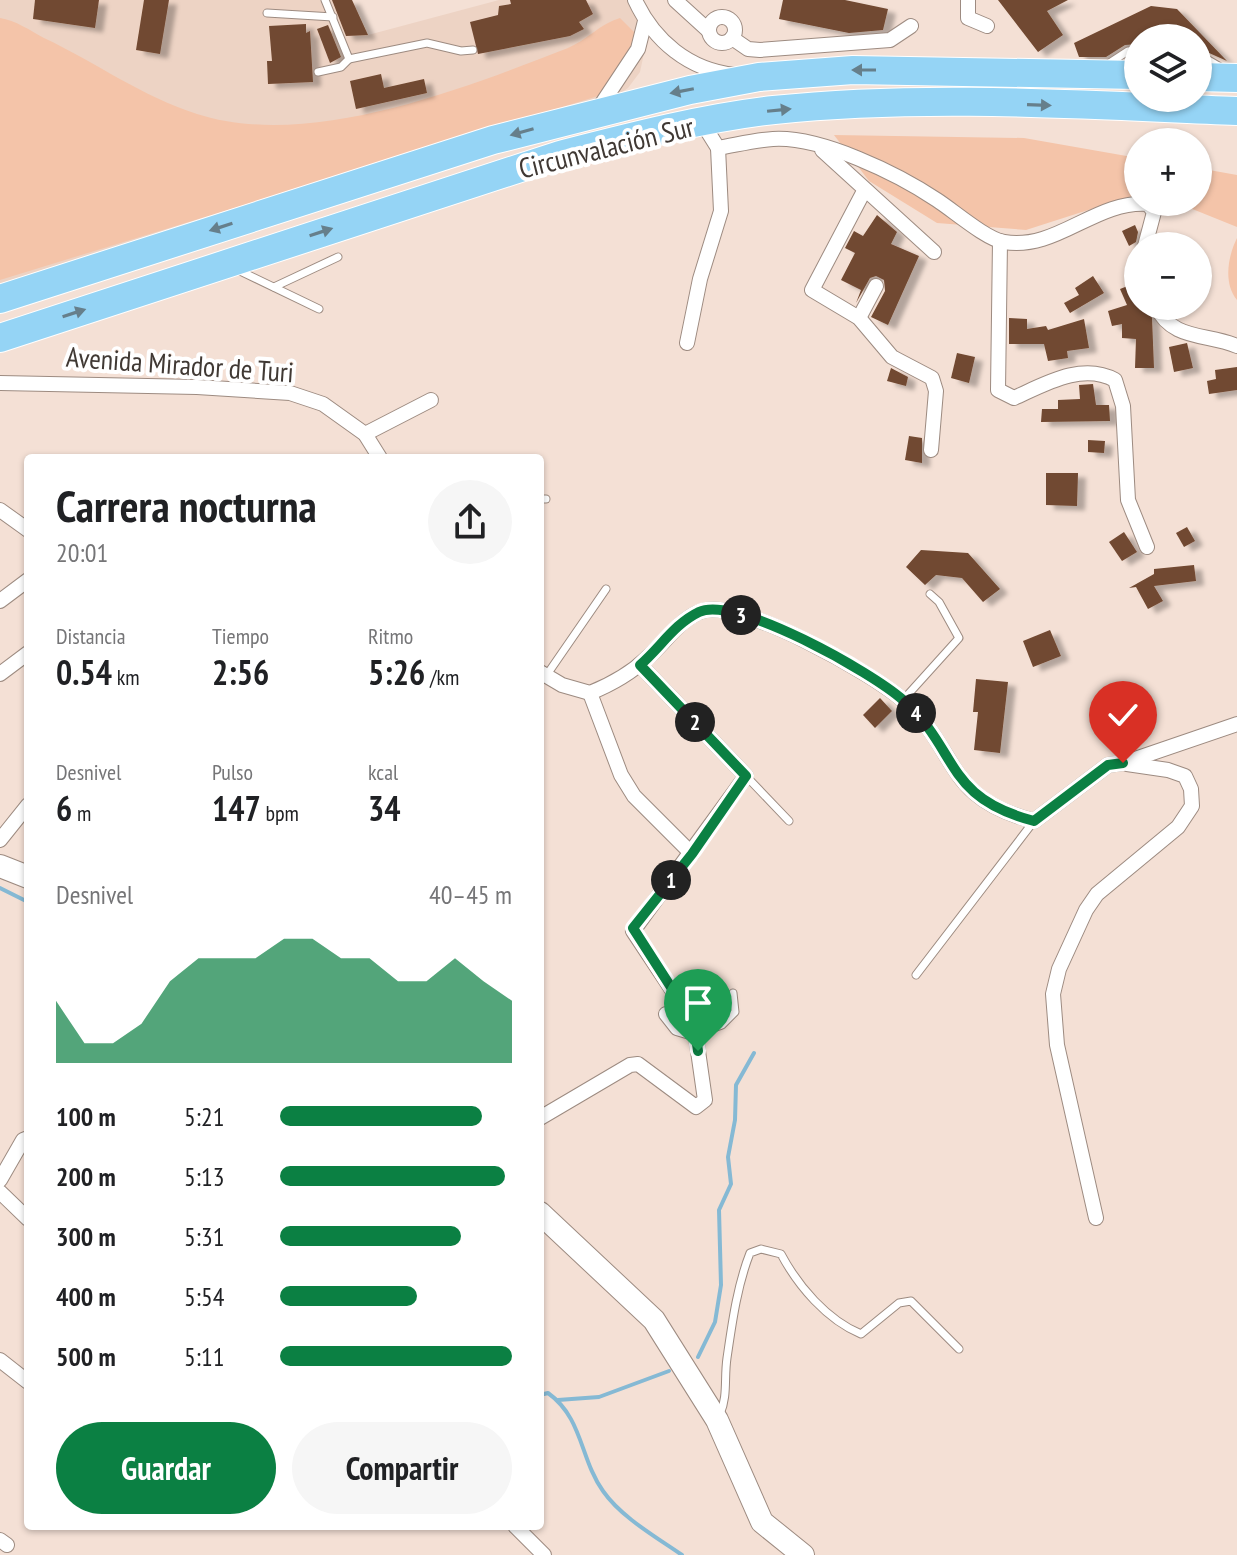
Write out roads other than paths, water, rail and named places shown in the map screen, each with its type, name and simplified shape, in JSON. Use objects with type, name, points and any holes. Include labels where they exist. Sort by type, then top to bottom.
[{"type":"highway","name":"Circunvalación Sur","points":[[0,299],[493,140],[597,111],[759,77],[853,70],[1124,75]]},
{"type":"highway","points":[[1212,77],[1237,78]]},
{"type":"highway","name":"Circunvalación Sur","points":[[0,338],[560,155],[772,110],[870,103],[1237,111]]},
{"type":"main road","points":[[0,866],[24,875]]},
{"type":"main road","points":[[544,1217],[654,1320],[717,1420],[762,1522],[803,1555]]},
{"type":"street","points":[[635,0],[645,21],[668,46],[696,66],[759,77]]},
{"type":"street","points":[[675,0],[718,42],[732,38]]},
{"type":"street","points":[[968,0],[968,18],[987,26]]},
{"type":"street","points":[[709,31],[712,21],[726,17],[735,28],[732,38]]},
{"type":"street","points":[[597,111],[638,49],[645,21]]},
{"type":"street","points":[[732,38],[748,49],[760,50],[890,40],[911,26]]},
{"type":"street","points":[[687,343],[700,279],[721,211],[718,148],[703,124]]},
{"type":"street","points":[[718,148],[774,139],[819,146],[858,159],[924,191],[1000,241],[1041,243],[1129,203],[1148,204],[1154,212],[1149,232]]},
{"type":"street","points":[[819,146],[864,191],[934,252]]},
{"type":"street","points":[[864,191],[812,290],[859,318],[892,357],[932,378],[936,391],[931,450]]},
{"type":"street","points":[[1000,241],[998,390],[1014,398],[1062,377],[1103,373],[1115,380],[1123,406],[1128,500],[1147,547]]},
{"type":"street","points":[[859,318],[876,286]]},
{"type":"street","points":[[1163,320],[1174,329],[1237,346]]},
{"type":"street","name":"Avenida Mirador de Turi","points":[[0,383],[80,382],[290,393],[323,404],[365,434],[378,454]]},
{"type":"street","points":[[365,434],[431,400]]},
{"type":"street","points":[[0,510],[24,527]]},
{"type":"street","points":[[0,601],[24,583]]},
{"type":"street","points":[[544,674],[590,693],[622,678],[640,665],[676,627],[701,611],[718,609],[794,636],[881,682],[903,700],[978,798],[1007,814],[1034,821],[1108,765],[1123,763],[1237,724]]},
{"type":"street","points":[[0,674],[24,656]]},
{"type":"street","points":[[544,1116],[630,1065],[638,1064],[687,1101],[701,1106],[705,1100],[694,1023],[633,928],[692,854],[746,776],[640,665]]},
{"type":"street","points":[[590,693],[621,775],[634,796],[692,854]]},
{"type":"street","points":[[1096,1218],[1057,1045],[1053,1013],[1059,969],[1086,910],[1097,894],[1178,827],[1192,806],[1191,789],[1185,776],[1123,763]]},
{"type":"street","points":[[0,840],[24,810]]},
{"type":"street","points":[[666,1014],[677,1028],[697,1034]]},
{"type":"street","points":[[0,1180],[24,1140]]},
{"type":"street","points":[[0,1192],[24,1215]]},
{"type":"street","points":[[0,1360],[24,1379]]},
{"type":"street","points":[[519,1530],[544,1555]]},
{"type":"lane","points":[[325,0],[349,59]]},
{"type":"lane","points":[[267,13],[333,17]]},
{"type":"lane","points":[[318,72],[341,67],[349,59],[427,43],[461,51],[473,50]]},
{"type":"lane","points":[[1096,74],[1124,54]]},
{"type":"lane","points":[[1212,63],[1237,78]]},
{"type":"lane","points":[[274,287],[338,257]]},
{"type":"lane","points":[[225,264],[319,309]]},
{"type":"lane","points":[[544,673],[606,589]]},
{"type":"lane","points":[[903,700],[959,638],[939,602],[930,594]]},
{"type":"lane","points":[[746,776],[789,821]]},
{"type":"lane","points":[[916,975],[1034,821]]},
{"type":"lane","points":[[697,1034],[722,1025],[735,1012],[733,993]]},
{"type":"lane","points":[[717,1420],[725,1403],[727,1361],[743,1271],[750,1253],[761,1249],[781,1254],[797,1284],[849,1329],[861,1334],[899,1303],[911,1301],[959,1349]]},
{"type":"waterway","points":[[0,888],[24,900]]},
{"type":"waterway","points":[[698,1357],[715,1322],[721,1285],[719,1210],[731,1184],[728,1157],[735,1120],[736,1085],[754,1053]]},
{"type":"waterway","points":[[558,1400],[599,1397],[669,1371]]},
{"type":"waterway","points":[[544,1394],[548,1393],[568,1414],[595,1479],[610,1500],[640,1526],[682,1555]]}]
